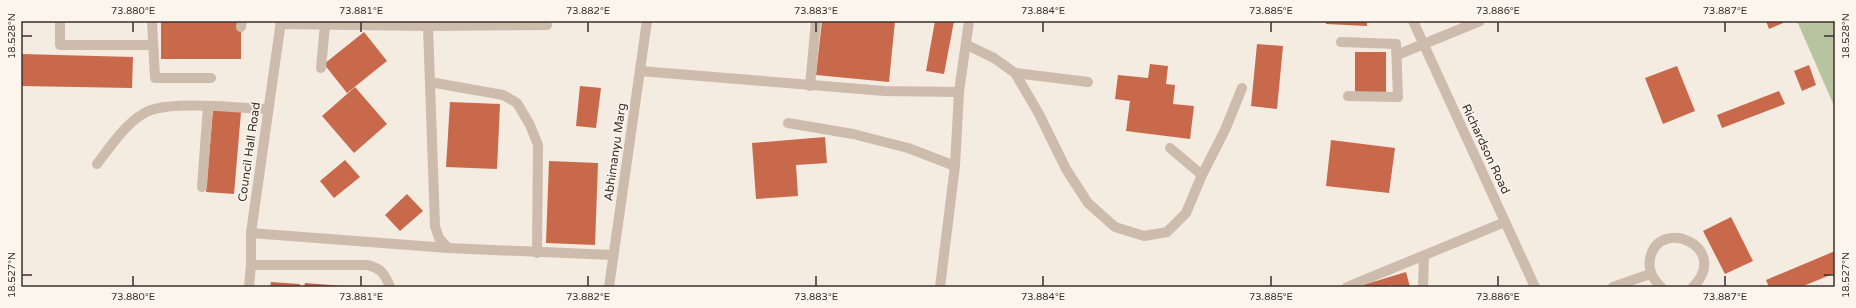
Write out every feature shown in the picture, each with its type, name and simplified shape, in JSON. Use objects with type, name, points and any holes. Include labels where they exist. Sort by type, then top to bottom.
[{"type":"street","points":[[60,21],[60,45],[152,45]]},
{"type":"street","points":[[152,21],[152,45],[155,78],[211,78]]},
{"type":"street","name":"Abhimanyu Marg","points":[[609,287],[647,21]]},
{"type":"street","points":[[810,86],[816,21]]},
{"type":"street","points":[[940,287],[955,166],[960,92],[969,21]]},
{"type":"street","name":"Richardson Road","points":[[1413,21],[1535,287]]},
{"type":"street","points":[[1397,55],[1480,21]]},
{"type":"street","points":[[280,22],[325,25],[547,25]]},
{"type":"street","name":"Council Hall Road","points":[[249,287],[252,265],[251,234],[280,22]]},
{"type":"street","points":[[429,24],[435,226],[439,238],[448,248]]},
{"type":"street","points":[[321,68],[325,25]]},
{"type":"street","points":[[1341,42],[1396,44],[1398,97],[1348,96]]},
{"type":"street","points":[[966,45],[994,58],[1015,72],[1088,82]]},
{"type":"street","points":[[640,71],[885,91],[960,92]]},
{"type":"street","points":[[1015,72],[1039,114],[1066,169],[1088,203],[1116,227],[1144,236],[1167,232],[1186,213],[1202,175],[1225,130],[1242,88]]},
{"type":"street","points":[[430,82],[503,95],[517,103],[530,125],[538,145],[537,253]]},
{"type":"street","points":[[97,164],[124,130],[150,110],[170,107],[208,106],[268,109]]},
{"type":"street","points":[[202,187],[208,106]]},
{"type":"street","points":[[788,123],[867,137],[908,148],[955,166]]},
{"type":"street","points":[[1170,148],[1202,175]]},
{"type":"street","points":[[1347,287],[1505,222]]},
{"type":"street","points":[[251,234],[448,248],[537,253],[613,255]]},
{"type":"street","points":[[1660,287],[1650,274],[1650,258],[1658,245],[1672,238],[1688,240],[1700,250],[1704,265],[1703,274],[1693,287]]},
{"type":"street","points":[[1423,287],[1424,256]]},
{"type":"street","points":[[252,265],[367,265],[379,268],[384,274],[390,287]]},
{"type":"street","points":[[1613,287],[1650,274]]},
{"type":"green space","points":[[1797,21],[1835,21],[1835,108]]},
{"type":"building","points":[[161,21],[241,21],[241,59],[161,59]]},
{"type":"building","points":[[822,21],[895,21],[889,82],[816,75]]},
{"type":"building","points":[[935,21],[954,21],[944,74],[926,71]]},
{"type":"building","points":[[1326,21],[1367,21],[1367,26],[1326,24]]},
{"type":"building","points":[[1766,21],[1783,21],[1783,23],[1769,29]]},
{"type":"building","points":[[364,32],[387,61],[347,93],[324,64]]},
{"type":"building","points":[[1257,44],[1283,46],[1277,109],[1251,106]]},
{"type":"building","points":[[1355,52],[1386,52],[1386,94],[1355,94]]},
{"type":"building","points":[[21,54],[133,57],[132,88],[21,86]]},
{"type":"building","points":[[1150,64],[1168,66],[1166,84],[1175,85],[1173,104],[1194,106],[1190,139],[1126,131],[1130,101],[1115,99],[1118,75],[1148,78]]},
{"type":"building","points":[[1809,65],[1816,85],[1802,91],[1794,71]]},
{"type":"building","points":[[1677,66],[1695,111],[1663,124],[1645,78]]},
{"type":"building","points":[[580,86],[601,88],[596,128],[576,126]]},
{"type":"building","points":[[355,87],[387,124],[354,153],[322,116]]},
{"type":"building","points":[[1779,91],[1785,104],[1722,128],[1717,115]]},
{"type":"building","points":[[450,102],[500,104],[497,169],[446,167]]},
{"type":"building","points":[[213,110],[241,112],[234,194],[206,192]]},
{"type":"building","points":[[825,137],[827,163],[796,165],[798,196],[756,199],[752,143]]},
{"type":"building","points":[[1331,140],[1395,148],[1389,193],[1326,186]]},
{"type":"building","points":[[345,160],[360,177],[334,198],[320,181]]},
{"type":"building","points":[[549,161],[598,163],[595,245],[546,243]]},
{"type":"building","points":[[407,194],[423,211],[400,231],[385,215]]},
{"type":"building","points":[[1731,217],[1753,261],[1725,274],[1703,231]]},
{"type":"building","points":[[1835,251],[1835,273],[1801,287],[1769,287],[1766,280]]},
{"type":"building","points":[[1406,272],[1410,287],[1393,287],[1392,285],[1386,287],[1363,287],[1363,285]]},
{"type":"building","points":[[271,282],[300,284],[299,287],[270,287]]},
{"type":"building","points":[[305,283],[343,286],[343,287],[304,287]]}]
